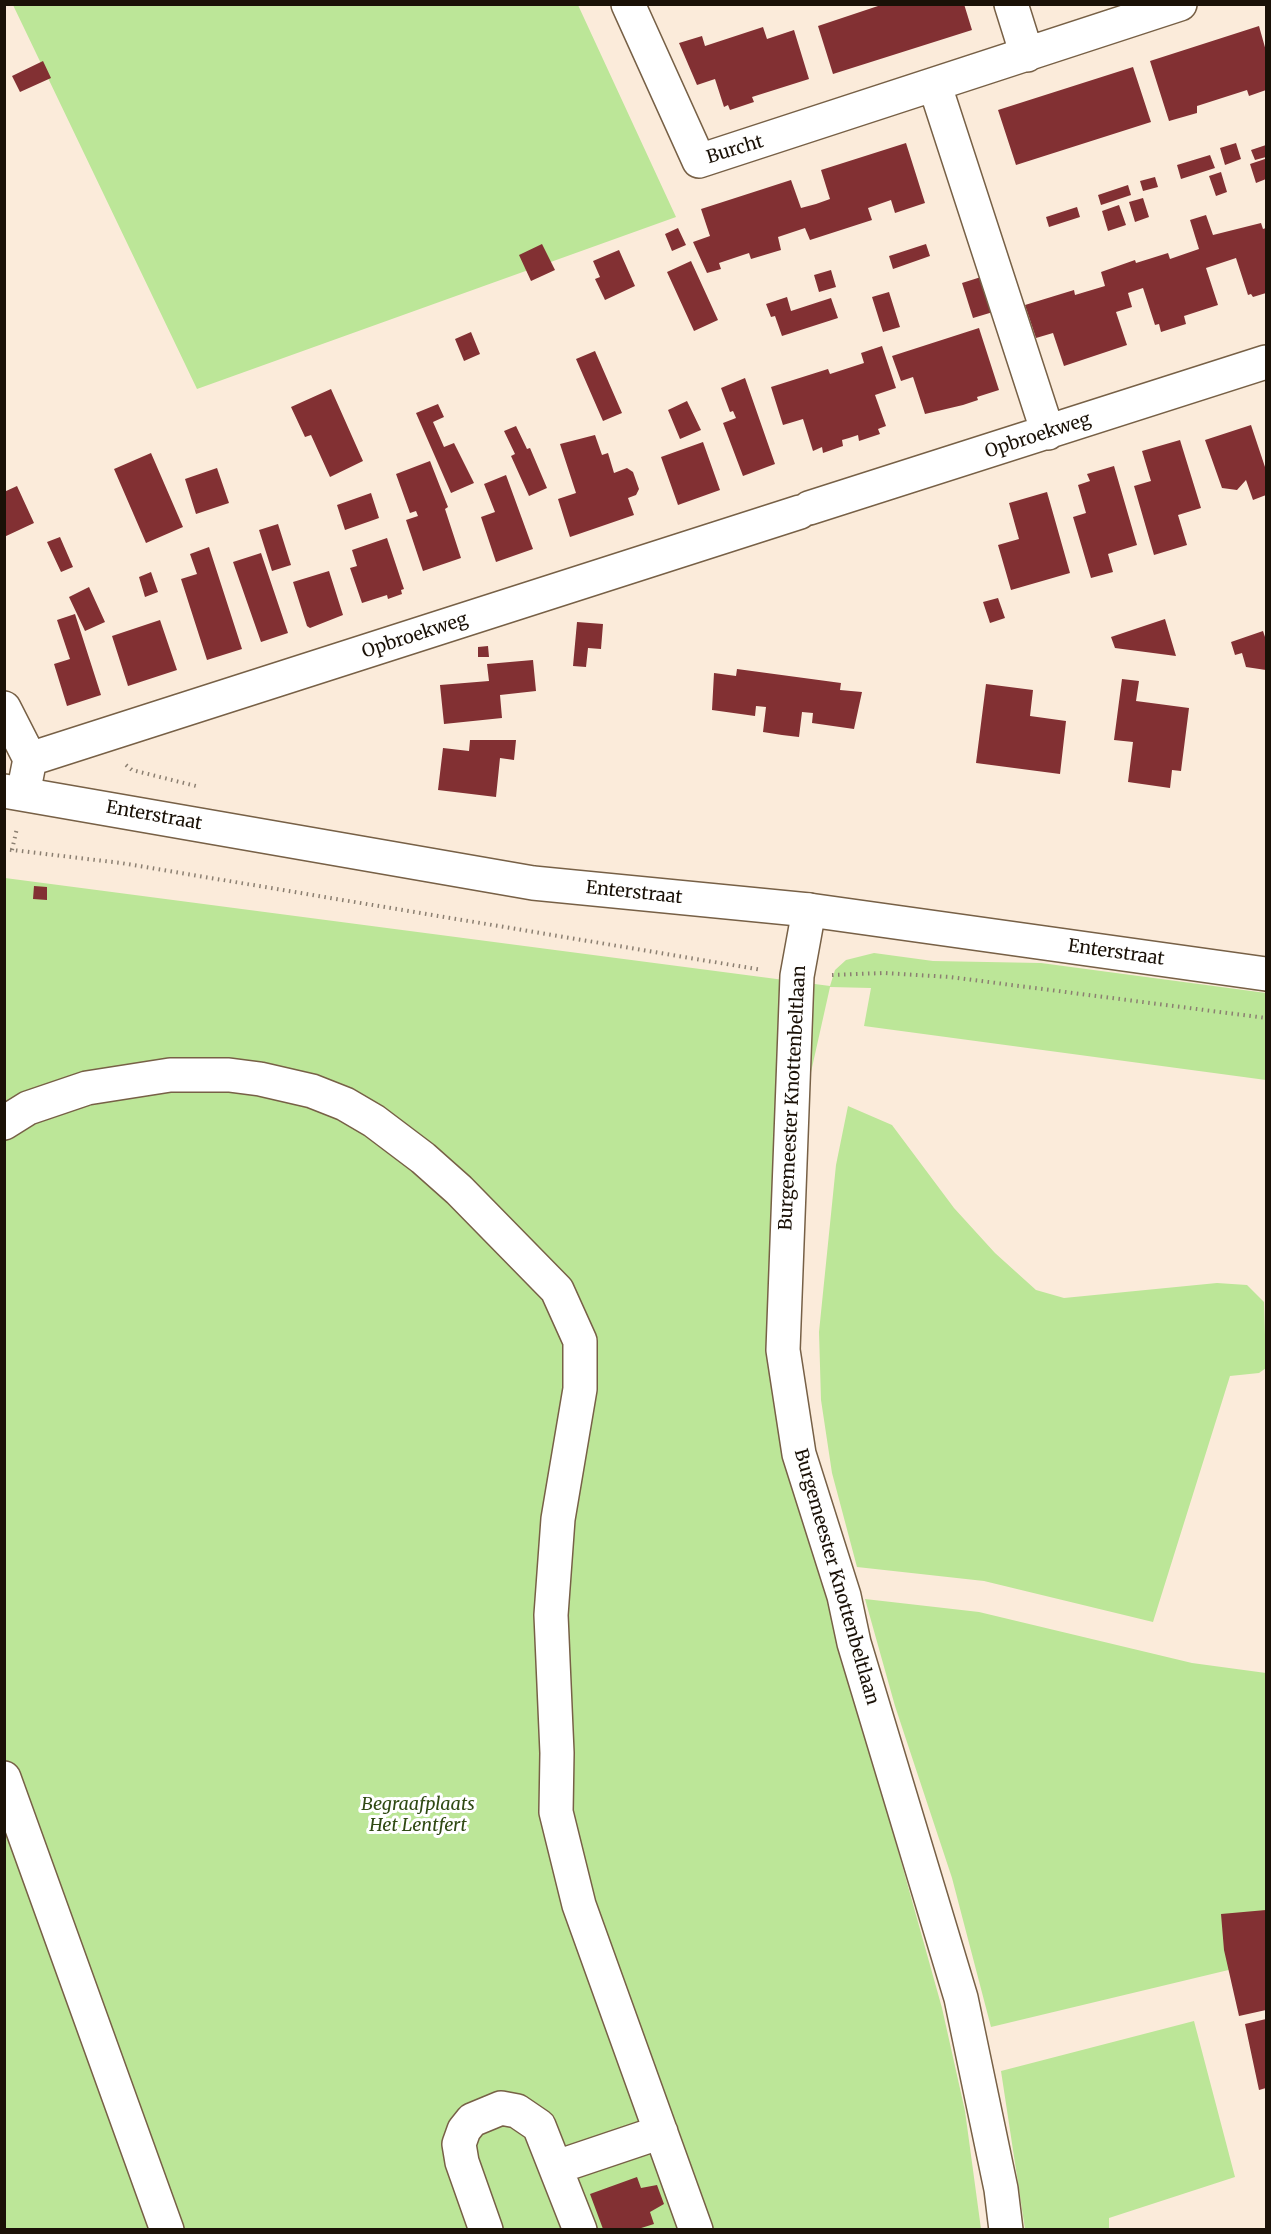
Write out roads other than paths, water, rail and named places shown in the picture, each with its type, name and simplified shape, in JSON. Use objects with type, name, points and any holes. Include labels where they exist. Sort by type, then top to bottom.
[{"type":"street","name":"Burcht","points":[[628,4],[699,161],[935,86],[1180,4]]},
{"type":"street","points":[[1011,4],[1027,55]]},
{"type":"street","points":[[935,86],[1048,433]]},
{"type":"street","name":"Opbroekweg","points":[[30,759],[1266,362]]},
{"type":"street","points":[[4,708],[30,759],[14,792]]},
{"type":"street","name":"Enterstraat","points":[[14,792],[533,883],[809,910],[1266,974]]},
{"type":"street","name":"Burgemeester Knottenbeltlaan","points":[[809,910],[797,976],[783,1350],[799,1454],[827,1549],[844,1596],[854,1643],[961,1998],[1001,2189],[1006,2229]]},
{"type":"street","points":[[4,1123],[28,1108],[87,1088],[170,1075],[229,1075],[260,1079],[312,1091],[345,1104],[374,1120],[423,1158],[459,1190],[557,1290],[580,1341],[580,1389],[558,1519],[551,1615],[557,1753],[556,1812],[579,1905],[696,2229]]},
{"type":"street","points":[[4,1778],[167,2229]]},
{"type":"street","points":[[486,2229],[462,2162],[459,2144],[464,2130],[472,2120],[501,2108],[517,2111],[532,2119],[544,2136],[580,2229]]},
{"type":"street","points":[[557,2167],[661,2132]]},
{"type":"park label","name":"Begraafplaats Het Lentfert","points":[[418,1815]]}]
